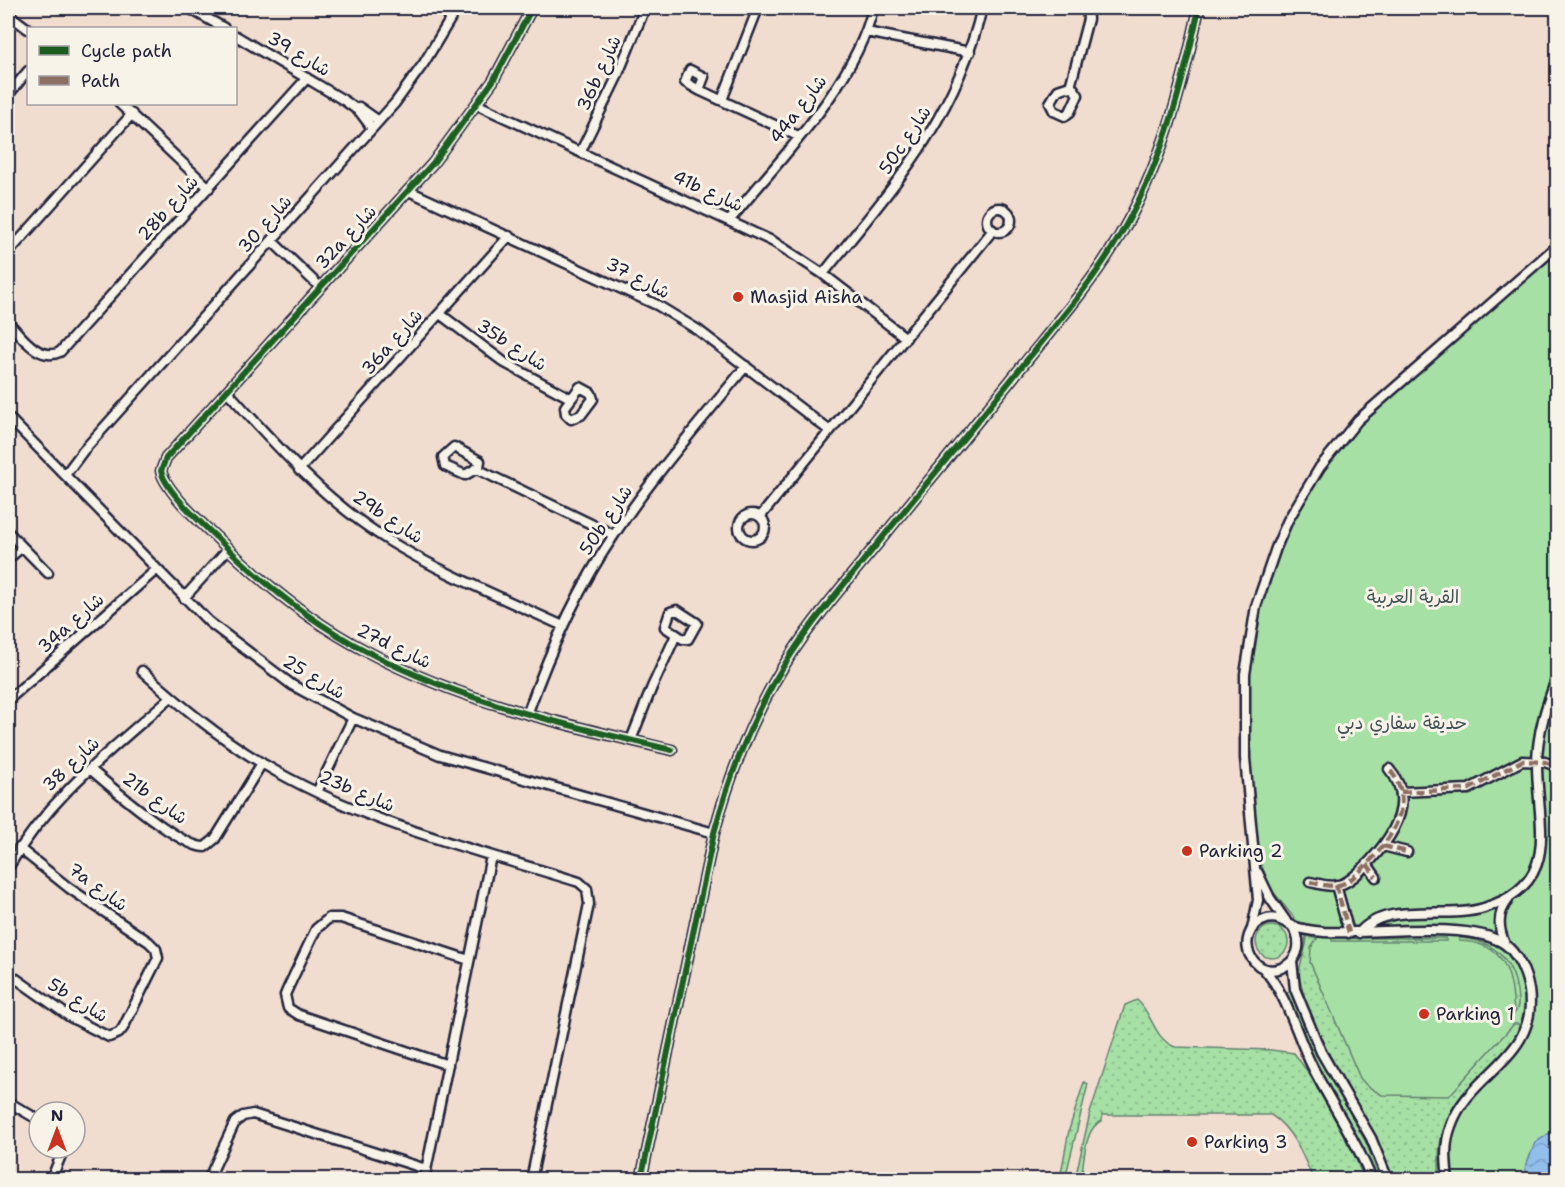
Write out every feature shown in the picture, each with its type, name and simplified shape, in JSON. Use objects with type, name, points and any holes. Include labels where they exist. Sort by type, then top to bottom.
[{"type":"street","points":[[189,8],[222,27]]},
{"type":"street","name":"شارع 30","points":[[63,473],[380,121],[424,63],[457,8]]},
{"type":"street","name":"32a شارع","points":[[161,471],[166,458],[409,191],[478,105],[508,56],[532,8]]},
{"type":"street","name":"36b شارع","points":[[580,151],[616,79],[645,8]]},
{"type":"street","points":[[722,100],[758,8]]},
{"type":"street","name":"44a شارع","points":[[730,220],[837,87],[866,32],[873,8]]},
{"type":"street","name":"50c شارع","points":[[823,274],[923,147],[954,91],[970,52],[982,8]]},
{"type":"street","points":[[1070,87],[1088,19],[1087,8]]},
{"type":"street","points":[[641,1179],[714,830],[747,735],[794,650],[816,618],[1077,300],[1119,237],[1143,193],[1163,146],[1181,91],[1199,8]]},
{"type":"street","points":[[8,14],[27,28]]},
{"type":"street","points":[[866,32],[970,52]]},
{"type":"street","name":"شارع 39","points":[[237,37],[345,101],[360,112],[372,128]]},
{"type":"street","points":[[8,95],[27,72]]},
{"type":"street","name":"28b شارع","points":[[8,322],[36,350],[51,355],[64,348],[307,78]]},
{"type":"street","points":[[699,90],[798,136]]},
{"type":"street","name":"شارع 39","points":[[345,101],[360,107],[380,121]]},
{"type":"street","points":[[121,105],[208,188]]},
{"type":"street","name":"41b شارع","points":[[478,105],[774,242],[823,274],[906,338]]},
{"type":"street","points":[[8,253],[132,114]]},
{"type":"street","name":"شارع 37","points":[[409,191],[636,294],[698,330],[830,431]]},
{"type":"street","points":[[760,517],[993,230]]},
{"type":"street","name":"36a شارع","points":[[299,470],[509,236]]},
{"type":"street","points":[[272,241],[320,287]]},
{"type":"street","points":[[1372,1179],[1355,1142],[1310,1061],[1276,986],[1248,951],[1247,943],[1258,900],[1244,730],[1246,666],[1254,616],[1265,576],[1288,520],[1320,467],[1358,420],[1557,245]]},
{"type":"street","name":"35b شارع","points":[[440,314],[505,363],[570,398]]},
{"type":"street","name":"50b شارع","points":[[528,712],[563,626],[614,535],[656,477],[746,366]]},
{"type":"street","name":"29b شارع","points":[[227,392],[299,470],[389,542],[446,572],[563,626]]},
{"type":"street","name":"شارع 25","points":[[8,417],[184,598],[226,637],[263,666],[353,718],[411,744],[479,768],[714,830]]},
{"type":"street","points":[[477,469],[614,535]]},
{"type":"street","name":"27d شارع","points":[[161,471],[167,484],[228,549],[305,613],[368,652],[429,680],[528,712],[672,750]]},
{"type":"street","points":[[8,532],[48,573]]},
{"type":"street","points":[[8,559],[22,547]]},
{"type":"street","points":[[184,598],[228,549]]},
{"type":"street","name":"34a شارع","points":[[8,700],[156,570]]},
{"type":"street","points":[[632,740],[652,687],[676,635]]},
{"type":"street","name":"23b شارع","points":[[142,671],[214,731],[262,763],[317,792],[385,821],[579,882],[586,889],[589,904],[531,1179]]},
{"type":"street","points":[[1448,1179],[1445,1154],[1451,1124],[1468,1098],[1519,1043],[1529,1017],[1530,1002],[1525,976],[1521,964],[1505,944],[1500,932],[1499,919],[1503,906],[1511,896],[1532,878],[1542,851],[1537,761],[1544,718],[1557,675]]},
{"type":"street","name":"شارع 38","points":[[8,868],[19,848],[51,805],[171,697]]},
{"type":"street","points":[[317,792],[353,718]]},
{"type":"street","points":[[1401,792],[1469,789],[1518,762],[1537,761],[1557,767]]},
{"type":"street","name":"21b شارع","points":[[90,769],[170,831],[191,844],[205,847],[215,839],[262,763]]},
{"type":"street","points":[[1310,882],[1336,885],[1347,881],[1383,846],[1398,819],[1401,792],[1389,769]]},
{"type":"street","points":[[1383,846],[1407,852]]},
{"type":"street","name":"7a شارع","points":[[19,848],[87,901],[149,942],[158,953]]},
{"type":"street","points":[[424,1179],[491,856]]},
{"type":"street","points":[[1367,864],[1376,878]]},
{"type":"street","points":[[1255,866],[1270,898],[1299,940],[1297,955],[1292,961],[1278,969],[1262,967]]},
{"type":"street","points":[[1336,885],[1354,933]]},
{"type":"street","points":[[1354,933],[1371,921],[1388,915],[1469,912],[1511,896]]},
{"type":"street","points":[[448,1065],[299,1015],[288,1008],[285,995],[316,929],[329,918],[341,918],[469,960]]},
{"type":"street","points":[[1252,929],[1264,920],[1279,919],[1319,932],[1469,932],[1505,944]]},
{"type":"street","name":"5b شارع","points":[[8,973],[70,1017],[109,1037],[114,1036],[123,1028],[156,967],[158,953]]},
{"type":"street","points":[[1292,961],[1295,988],[1322,1052],[1371,1138],[1388,1179]]},
{"type":"street","points":[[8,1102],[27,1113]]},
{"type":"street","points":[[208,1179],[235,1122],[243,1116],[253,1114],[426,1169]]},
{"type":"street","points":[[51,1179],[59,1160]]},
{"type":"green space","name":"حديقة سفاري دبي","points":[[1557,246],[1557,1179],[1398,1179],[1302,974],[1306,933],[1271,889],[1261,864],[1244,722],[1248,675],[1260,603],[1279,545],[1308,490],[1342,441],[1404,380]]},
{"type":"green space","points":[[1272,926],[1283,931],[1288,942],[1283,953],[1272,958],[1261,953],[1256,942],[1261,931]]},
{"type":"green space","points":[[1307,936],[1317,939],[1311,948],[1310,962],[1360,1078],[1367,1086],[1382,1095],[1449,1096],[1514,1024],[1519,1024],[1514,1039],[1460,1099],[1444,1125],[1440,1141],[1440,1179],[1392,1179],[1371,1129],[1330,1057],[1308,1007],[1299,974]]},
{"type":"green space","points":[[1332,938],[1446,938],[1446,941],[1332,941]]},
{"type":"green space","points":[[1459,938],[1481,942],[1491,947],[1505,960],[1517,991],[1518,1006],[1514,1014],[1511,986],[1504,963],[1488,947],[1459,941]]},
{"type":"green space","points":[[1291,991],[1309,1035],[1367,1145],[1380,1179],[1374,1179],[1304,1041],[1285,993]]},
{"type":"green space","points":[[1137,1000],[1162,1038],[1175,1047],[1271,1050],[1294,1053],[1312,1078],[1353,1152],[1364,1179],[1313,1179],[1291,1135],[1271,1115],[1102,1115],[1102,1121],[1096,1125],[1088,1138],[1081,1179],[1075,1179],[1090,1113],[1125,1005]]},
{"type":"green space","points":[[1084,1082],[1088,1084],[1065,1179],[1060,1179],[1069,1130]]},
{"type":"water","points":[[1557,1128],[1557,1179],[1530,1179],[1525,1168],[1535,1143]]},
{"type":"marked path","points":[[1401,792],[1469,789],[1522,761],[1545,762],[1558,767]]},
{"type":"marked path","points":[[1310,882],[1330,886],[1346,882],[1358,874],[1387,840],[1399,817],[1401,805],[1401,793],[1389,769]]},
{"type":"marked path","points":[[1383,846],[1407,852]]},
{"type":"marked path","points":[[1367,864],[1376,877]]},
{"type":"marked path","points":[[1336,885],[1349,933]]},
{"type":"cycle path","points":[[532,8],[493,81],[433,163],[166,458],[161,471],[169,488],[184,506],[251,570],[307,615],[347,641],[404,670],[478,699],[556,722],[672,750]]},
{"type":"cycle path","points":[[641,1180],[714,833],[725,794],[755,720],[784,665],[822,611],[1086,287],[1109,254],[1134,210],[1159,154],[1178,97],[1199,8]]},
{"type":"place","name":"Masjid Aisha","points":[[738,297]]},
{"type":"place","name":"Parking 2","points":[[1187,851]]},
{"type":"place","name":"Parking 1","points":[[1424,1014]]},
{"type":"place","name":"Parking 3","points":[[1192,1142]]},
{"type":"park label","name":"القرية العربية","points":[[1413,597]]}]
